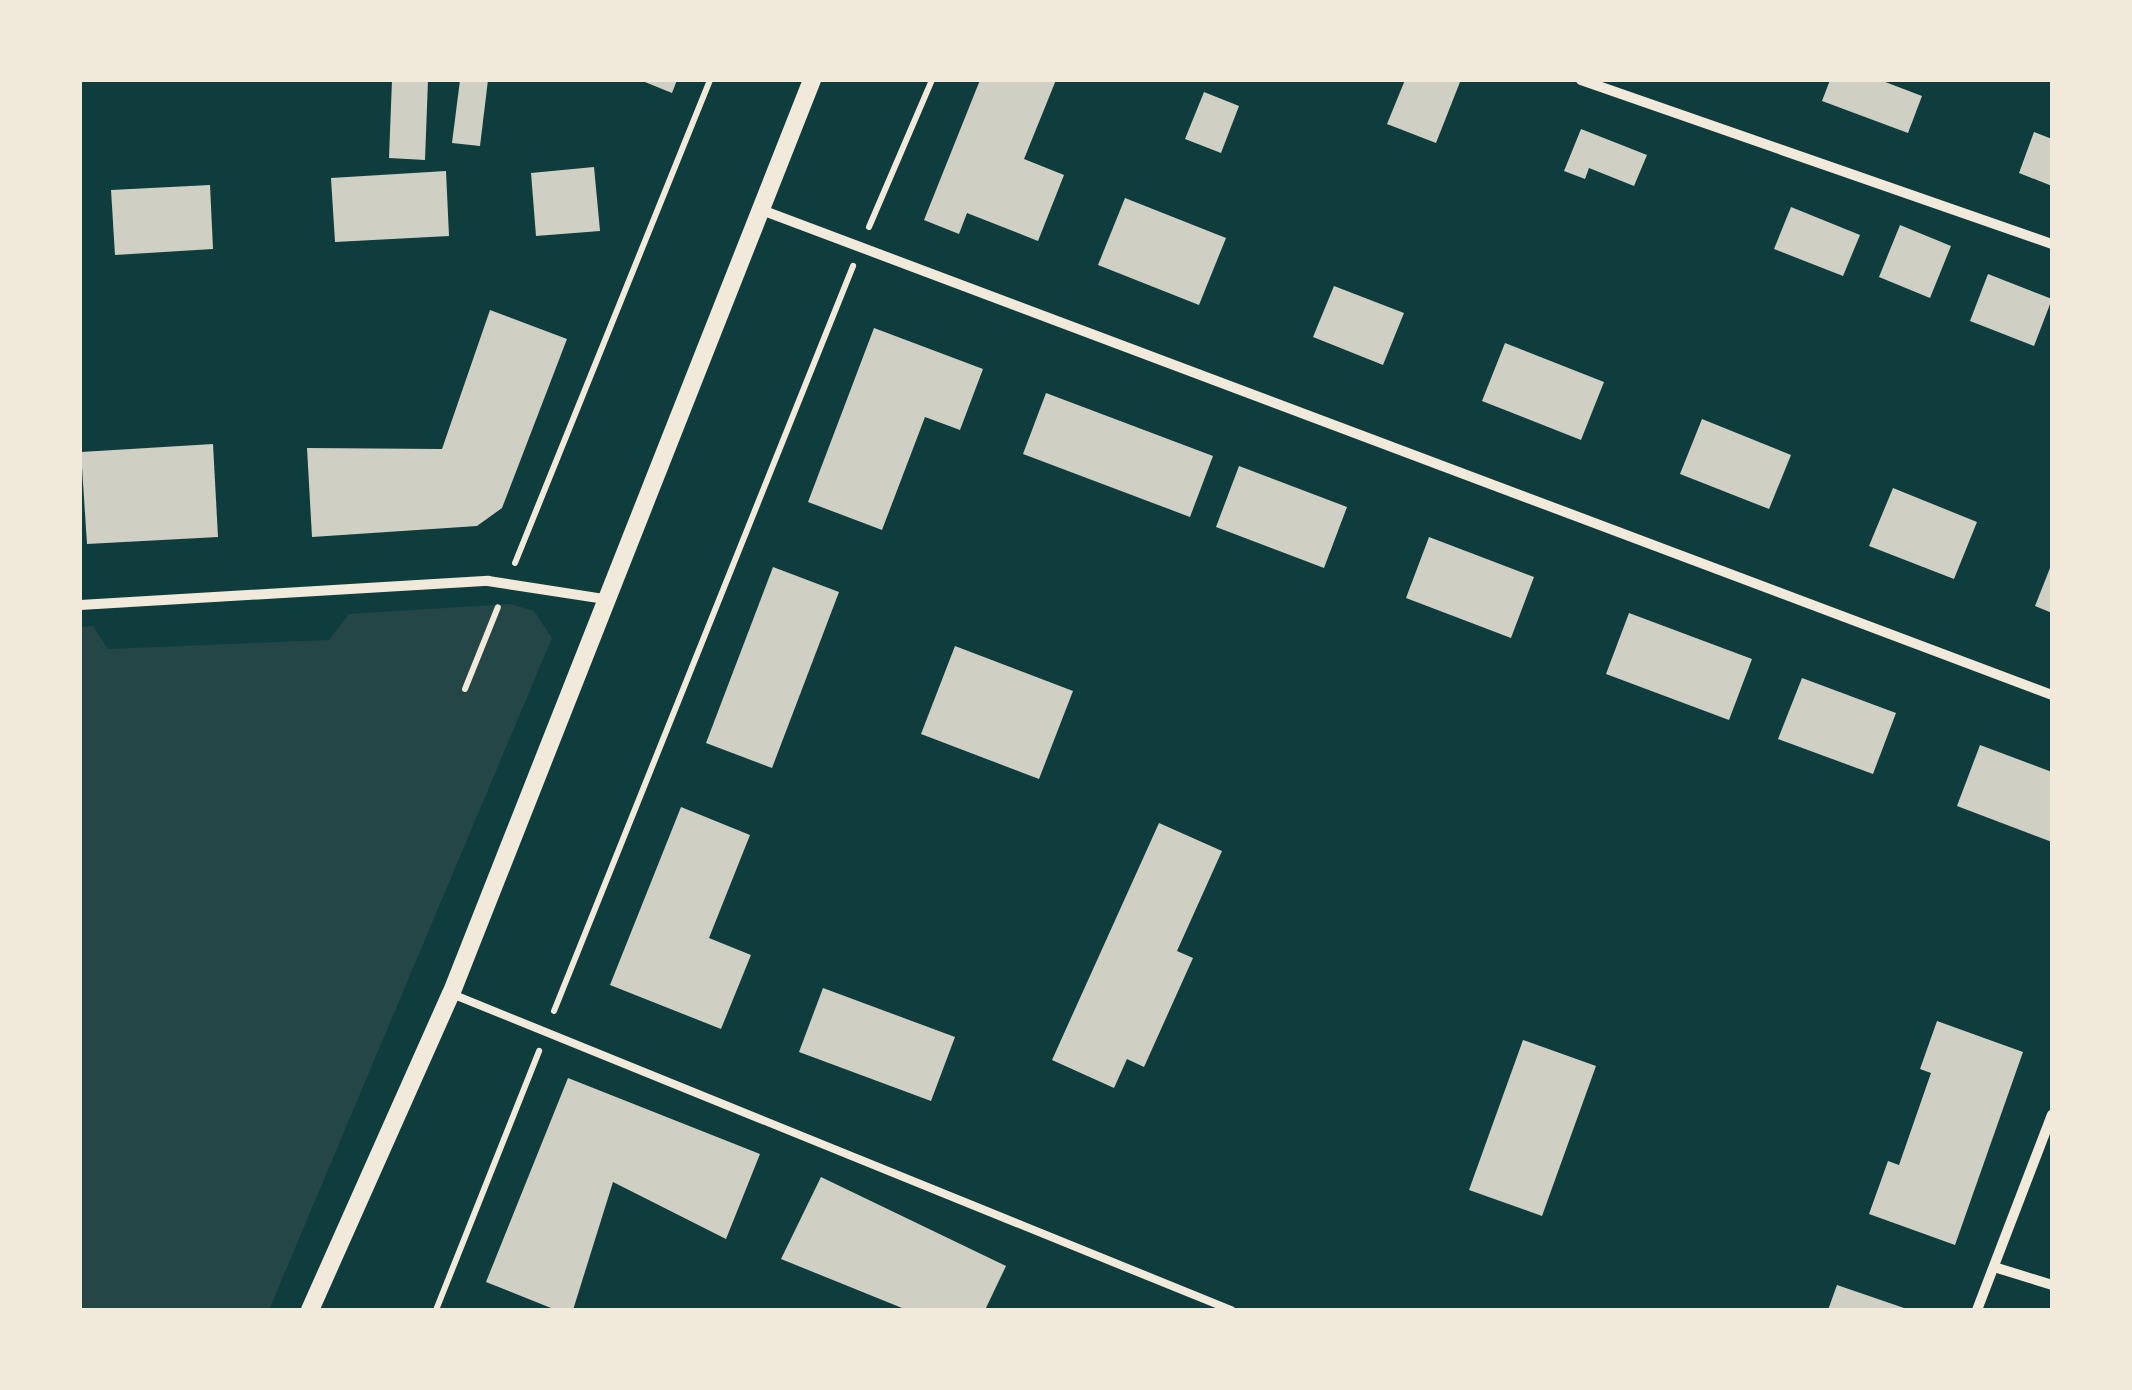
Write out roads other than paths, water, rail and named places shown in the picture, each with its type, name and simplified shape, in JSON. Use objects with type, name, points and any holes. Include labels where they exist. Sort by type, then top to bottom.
[{"type":"street","points":[[310,1310],[451,994],[812,80]]},
{"type":"street","points":[[1580,80],[2052,244]]},
{"type":"street","points":[[758,209],[2052,695]]},
{"type":"street","points":[[80,605],[507,583],[604,599]]},
{"type":"street","points":[[1977,1310],[2052,1115]]},
{"type":"street","points":[[1994,1268],[2052,1286]]},
{"type":"lane","points":[[451,994],[1231,1310]]}]
